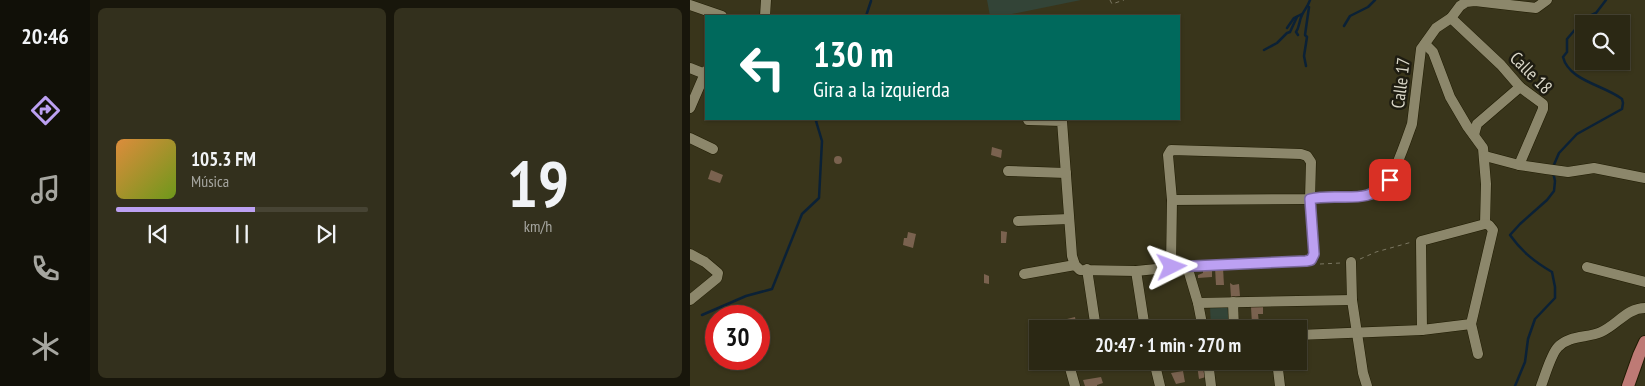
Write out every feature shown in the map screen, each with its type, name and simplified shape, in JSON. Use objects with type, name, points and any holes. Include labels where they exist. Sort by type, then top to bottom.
[{"type":"main road","points":[[1628,386],[1642,357],[1645,342]]},
{"type":"street","points":[[765,15],[766,0]]},
{"type":"street","name":"Calle 17","points":[[1172,200],[1310,199],[1322,196],[1375,194],[1390,180],[1412,124],[1421,50],[1436,28],[1451,18],[1460,6],[1466,2],[1475,1],[1536,8],[1547,0]]},
{"type":"street","points":[[690,5],[719,15]]},
{"type":"street","name":"Calle 18","points":[[1451,18],[1520,87],[1544,106],[1519,165]]},
{"type":"street","points":[[1425,44],[1433,52],[1450,97],[1483,148],[1485,156],[1485,224]]},
{"type":"street","points":[[690,68],[705,73],[690,108]]},
{"type":"street","points":[[1474,135],[1477,124],[1520,87]]},
{"type":"street","points":[[1028,120],[1062,121],[1072,256],[1075,265],[1080,270],[1136,271],[1187,266],[1311,260],[1314,254],[1310,199],[1311,162],[1309,158],[1304,154],[1171,150],[1168,155],[1172,200],[1172,267]]},
{"type":"street","points":[[690,138],[713,149]]},
{"type":"street","points":[[1485,156],[1519,165],[1546,169],[1568,172],[1594,168],[1645,178]]},
{"type":"street","points":[[1008,171],[1066,173]]},
{"type":"street","points":[[1018,221],[1068,219]]},
{"type":"street","points":[[1422,330],[1421,241],[1485,224],[1489,225],[1492,230],[1471,324],[1478,354]]},
{"type":"street","points":[[690,254],[705,262],[718,273],[718,278],[690,300]]},
{"type":"street","points":[[1351,262],[1352,300],[1363,373],[1367,386]]},
{"type":"street","points":[[1024,274],[1075,265]]},
{"type":"street","points":[[1187,266],[1201,320]]},
{"type":"street","points":[[1587,267],[1645,282]]},
{"type":"street","points":[[1087,270],[1095,320]]},
{"type":"street","points":[[1136,271],[1144,320]]},
{"type":"street","points":[[1198,303],[1352,300]]},
{"type":"street","points":[[1233,302],[1234,320]]},
{"type":"street","points":[[1541,386],[1556,348],[1564,341],[1596,334],[1608,329],[1631,311],[1645,308]]},
{"type":"street","points":[[1307,335],[1422,330],[1471,324]]},
{"type":"street","points":[[1071,370],[1075,386]]},
{"type":"street","points":[[1156,370],[1160,386]]},
{"type":"street","points":[[1209,370],[1211,386]]},
{"type":"street","points":[[1278,370],[1280,386]]},
{"type":"path","points":[[1110,0],[1115,5],[1124,0]]},
{"type":"path","points":[[1311,260],[1313,263],[1320,264],[1351,262],[1405,243],[1421,241]]},
{"type":"green space","points":[[987,0],[1081,0],[1007,15],[990,15]]},
{"type":"green space","points":[[1230,305],[1231,320],[1211,320],[1210,306]]},
{"type":"building","points":[[992,147],[1002,150],[1001,158],[991,155]]},
{"type":"building","points":[[838,156],[842,160],[838,164],[834,160]]},
{"type":"building","points":[[711,170],[723,175],[720,183],[708,179]]},
{"type":"building","points":[[1001,231],[1007,232],[1006,243],[1001,243]]},
{"type":"building","points":[[908,232],[916,234],[913,248],[903,245],[904,238],[907,238]]},
{"type":"building","points":[[1212,267],[1212,277],[1198,278],[1198,275],[1203,273],[1203,268]]},
{"type":"building","points":[[1215,268],[1223,268],[1224,285],[1216,285]]},
{"type":"building","points":[[984,274],[989,276],[989,284],[984,283]]},
{"type":"building","points":[[1230,283],[1233,285],[1239,284],[1240,296],[1231,297]]},
{"type":"building","points":[[1263,306],[1263,314],[1258,314],[1259,320],[1252,320],[1251,307]]},
{"type":"building","points":[[1075,317],[1076,320],[1063,320]]},
{"type":"building","points":[[1198,370],[1205,370],[1206,377],[1199,379]]},
{"type":"building","points":[[1183,371],[1185,382],[1176,384],[1171,373]]},
{"type":"building","points":[[1101,377],[1103,383],[1097,386],[1085,386],[1083,380]]},
{"type":"waterway","points":[[1298,35],[1296,32],[1301,17],[1310,0]]},
{"type":"waterway","points":[[1344,26],[1350,16],[1368,7],[1375,0]]},
{"type":"waterway","points":[[1553,167],[1559,153],[1577,134],[1622,109],[1622,99],[1572,72],[1563,57],[1567,52],[1567,39],[1585,18],[1596,13],[1606,0]]},
{"type":"waterway","points":[[866,15],[871,1]]},
{"type":"waterway","points":[[1306,66],[1304,56],[1307,37],[1305,35],[1309,7]]},
{"type":"waterway","points":[[1287,28],[1294,18],[1302,14]]},
{"type":"waterway","points":[[1264,50],[1277,43],[1290,32],[1297,17]]},
{"type":"waterway","points":[[702,315],[746,296],[772,289],[802,214],[819,198],[822,141],[816,121],[818,120]]},
{"type":"waterway","points":[[1515,386],[1525,362],[1528,339],[1535,319],[1555,298],[1555,287],[1552,272],[1529,256],[1510,235],[1554,191],[1555,181],[1553,172]]},
{"type":"route","points":[[1172,267],[1311,260],[1314,254],[1310,199],[1322,196],[1375,194],[1390,180]]}]
